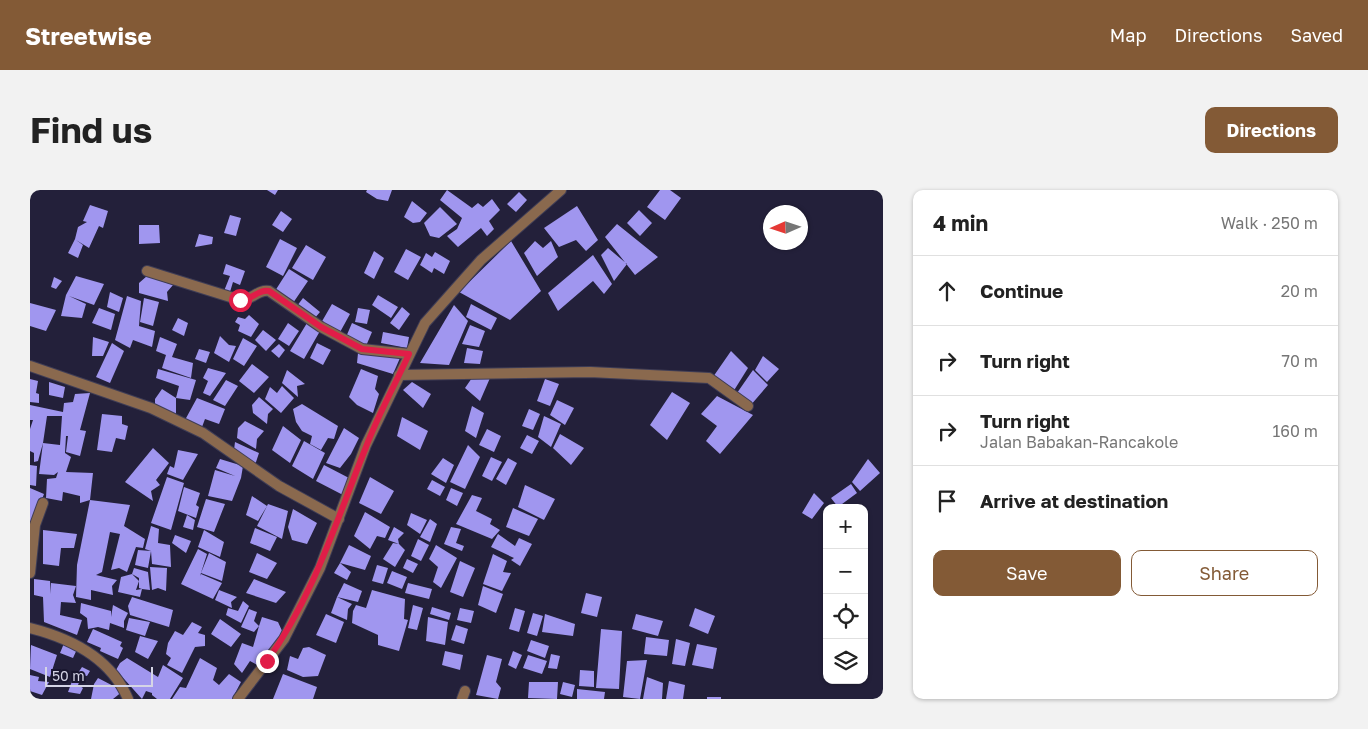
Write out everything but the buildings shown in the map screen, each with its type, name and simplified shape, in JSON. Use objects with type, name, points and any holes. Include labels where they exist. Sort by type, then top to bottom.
[{"type":"street","points":[[238,699],[284,639],[320,568],[366,445],[409,354],[430,315],[481,260],[561,190]]},
{"type":"street","points":[[147,271],[240,300],[244,300],[262,291],[269,291],[321,327],[362,349],[409,354]]},
{"type":"street","points":[[30,366],[151,408],[203,433],[279,486],[339,519]]},
{"type":"street","points":[[399,375],[590,372],[709,378],[748,406]]},
{"type":"street","points":[[30,574],[35,525],[43,503]]},
{"type":"street","points":[[30,628],[58,635],[93,655],[118,679],[128,699]]},
{"type":"route","points":[[240,300],[250,298],[266,290],[321,327],[354,346],[369,351],[409,354],[366,445],[320,568],[284,639],[267,661]]}]
